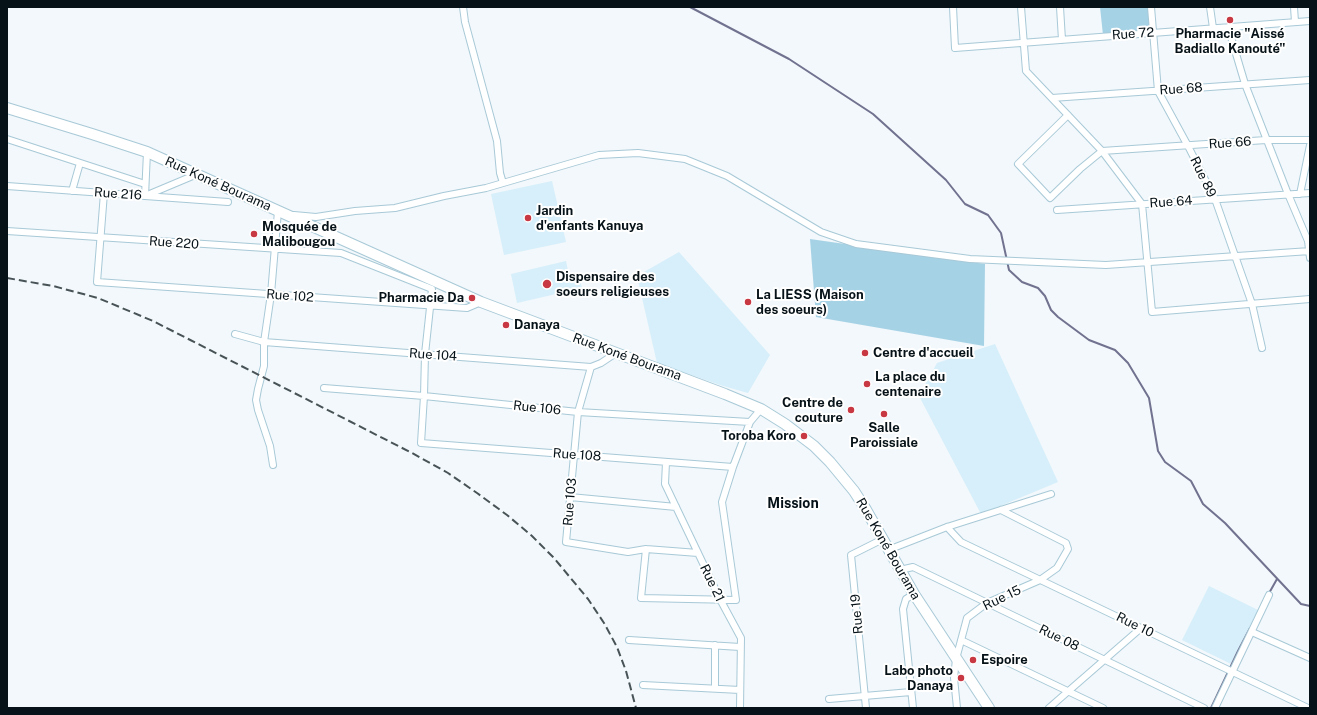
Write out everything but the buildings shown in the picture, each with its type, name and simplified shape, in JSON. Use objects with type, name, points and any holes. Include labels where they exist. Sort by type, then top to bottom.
[{"type":"highway","name":"Rue Koné Bourama","points":[[7,108],[147,152],[195,175],[481,302],[725,394],[760,409],[785,424],[814,446],[830,462],[858,497],[914,594],[989,708]]},
{"type":"street","points":[[463,7],[465,22],[497,141],[500,173],[503,183]]},
{"type":"street","name":"Rue 72","points":[[953,7],[956,48],[1310,21]]},
{"type":"street","points":[[1021,7],[1026,71],[1102,151],[1142,204],[1152,312],[1310,299]]},
{"type":"street","points":[[1060,7],[1062,40]]},
{"type":"street","name":"Rue 89","points":[[1151,7],[1158,91],[1215,199],[1252,304],[1262,348]]},
{"type":"street","points":[[1210,7],[1212,28]]},
{"type":"street","points":[[1294,7],[1295,22]]},
{"type":"street","points":[[273,464],[270,446],[256,400],[264,366],[264,342],[271,294],[278,211],[306,217],[316,217],[348,212],[395,208],[444,196],[486,188],[599,155],[638,153],[685,159],[728,176],[822,232],[856,244],[970,259],[1106,265],[1234,256],[1310,253],[1308,241],[1266,140],[1245,84],[1228,27]]},
{"type":"street","name":"Rue 68","points":[[1052,98],[1310,80]]},
{"type":"street","points":[[1068,115],[1018,164],[1050,198],[1080,169],[1102,151]]},
{"type":"street","points":[[7,139],[145,184]]},
{"type":"street","name":"Rue 66","points":[[1102,151],[1266,140],[1310,140]]},
{"type":"street","points":[[1300,194],[1310,144]]},
{"type":"street","points":[[147,152],[145,196],[195,175]]},
{"type":"street","points":[[72,191],[80,163]]},
{"type":"street","name":"Rue 216","points":[[7,186],[228,202]]},
{"type":"street","points":[[100,238],[104,193]]},
{"type":"street","name":"Rue 64","points":[[1057,210],[1310,193]]},
{"type":"street","name":"Rue 220","points":[[7,231],[275,250],[341,253],[432,289],[431,306]]},
{"type":"street","name":"Rue 102","points":[[100,238],[97,282],[467,308],[481,302]]},
{"type":"street","points":[[424,396],[425,354],[431,306]]},
{"type":"street","name":"Rue 104","points":[[235,334],[264,342],[591,367],[601,363],[616,353]]},
{"type":"street","name":"Rue 103","points":[[591,367],[578,412],[566,542],[628,552],[646,549]]},
{"type":"street","name":"Rue 106","points":[[324,388],[424,396],[578,412],[750,422]]},
{"type":"street","name":"Rue 108","points":[[424,396],[421,444],[733,467]]},
{"type":"street","points":[[698,553],[646,549],[641,598],[721,601],[736,600],[722,502],[750,422],[760,409]]},
{"type":"street","name":"Rue 21","points":[[666,462],[665,484],[721,601],[741,638],[740,708]]},
{"type":"street","points":[[888,550],[947,527],[1051,494]]},
{"type":"street","points":[[570,497],[676,507]]},
{"type":"street","name":"Rue 15","points":[[957,708],[954,678],[956,659],[967,618],[987,603],[1040,580],[1057,568],[1068,549],[1066,543],[1001,510]]},
{"type":"street","name":"Rue 10","points":[[947,527],[961,542],[1308,708]]},
{"type":"street","name":"Rue 19","points":[[866,708],[852,555],[883,539]]},
{"type":"street","name":"Rue 08","points":[[900,570],[913,568],[1204,708]]},
{"type":"street","points":[[913,708],[903,609],[906,599],[914,594]]},
{"type":"street","points":[[1215,708],[1269,595]]},
{"type":"street","points":[[1049,708],[1142,628]]},
{"type":"street","points":[[1252,632],[1310,658]]},
{"type":"street","points":[[629,640],[740,647]]},
{"type":"street","points":[[962,640],[1102,708]]},
{"type":"street","points":[[714,688],[715,645]]},
{"type":"street","points":[[643,685],[740,690]]},
{"type":"street","points":[[829,699],[911,692]]},
{"type":"shaded area","points":[[1100,7],[1151,7],[1154,30],[1103,35]]},
{"type":"shaded area","name":"Jardin d'enfants Kanuya","points":[[552,181],[566,242],[504,255],[491,194]]},
{"type":"shaded area","points":[[810,239],[985,264],[984,346],[816,317]]},
{"type":"shaded area","points":[[679,252],[770,355],[748,393],[657,363],[637,276]]},
{"type":"shaded area","name":"Dispensaire des soeurs religieuses","points":[[566,261],[570,280],[580,279],[582,288],[517,303],[511,274]]},
{"type":"shaded area","points":[[995,344],[1058,482],[981,514],[919,396],[937,363]]},
{"type":"shaded area","points":[[1209,586],[1258,610],[1231,664],[1182,640]]},
{"type":"waterway","points":[[690,7],[789,59],[873,114],[946,180],[965,204],[988,215],[1001,233],[1009,270],[1022,282],[1038,288],[1045,296],[1051,310],[1058,317],[1089,340],[1115,350],[1128,363],[1149,398],[1158,451],[1165,462],[1191,481],[1203,504],[1225,523],[1301,604],[1310,606]]},
{"type":"waterway","points":[[1268,595],[1277,579]]},
{"type":"waterway","points":[[1211,708],[1250,628]]},
{"type":"railway","points":[[7,278],[53,286],[98,298],[153,321],[412,453],[448,473],[507,515],[532,536],[554,558],[588,599],[604,623],[617,647],[626,671],[636,708]]},
{"type":"place","name":"Pharmacie \"Aissé Badiallo Kanouté\"","points":[[1230,20]]},
{"type":"place","name":"Jardin d'enfants Kanuya","points":[[528,218]]},
{"type":"place","name":"Mosquée de Malibougou","points":[[254,234]]},
{"type":"place","name":"Dispensaire des soeurs religieuses","points":[[547,284]]},
{"type":"place","name":"Pharmacie Da","points":[[472,298]]},
{"type":"place","name":"La LIESS (Maison des soeurs)","points":[[748,302]]},
{"type":"place","name":"Danaya","points":[[506,325]]},
{"type":"place","name":"Centre d'accueil","points":[[865,353]]},
{"type":"place","name":"La place du centenaire","points":[[867,384]]},
{"type":"place","name":"Centre de couture","points":[[851,410]]},
{"type":"place","name":"Salle Paroissiale","points":[[884,414]]},
{"type":"place","name":"Toroba Koro","points":[[804,436]]},
{"type":"place","name":"Espoire","points":[[973,660]]},
{"type":"place","name":"Labo photo Danaya","points":[[961,678]]},
{"type":"district","name":"Mission","points":[[793,504]]}]
